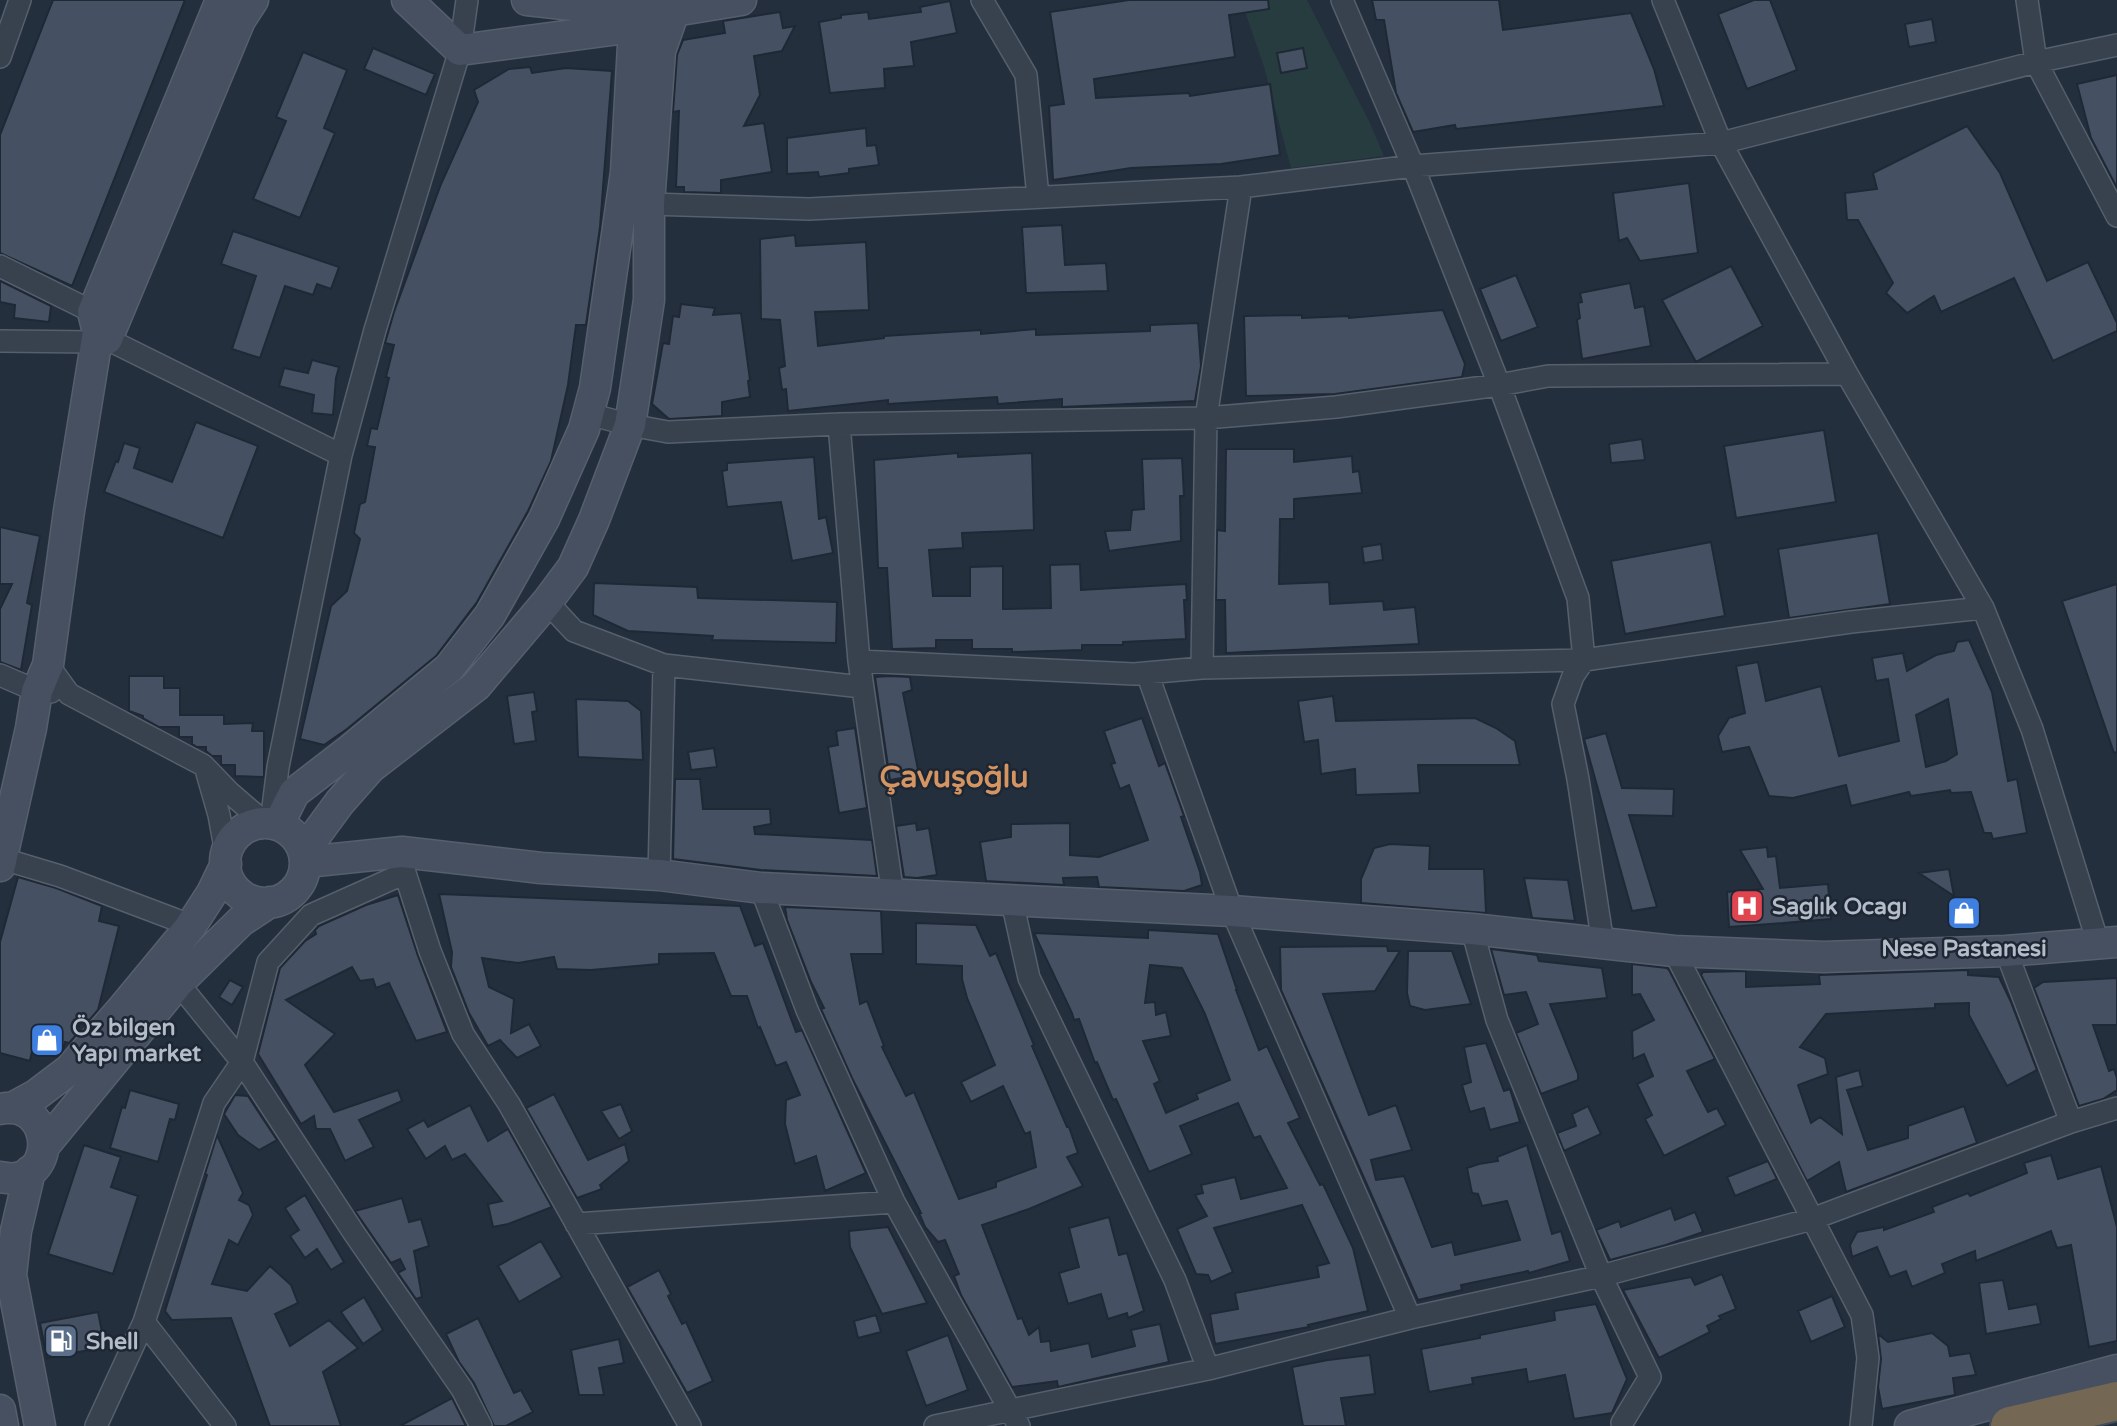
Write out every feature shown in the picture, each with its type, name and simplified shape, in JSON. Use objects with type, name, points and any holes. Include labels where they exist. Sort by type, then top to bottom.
[{"type":"highway","points":[[2010,1426],[2117,1401]]},
{"type":"street","points":[[0,57],[20,0]]},
{"type":"street","points":[[190,928],[174,919],[60,876],[0,861],[43,678],[98,331],[221,0]]},
{"type":"street","points":[[98,331],[240,20],[253,0]]},
{"type":"street","points":[[407,0],[460,50]]},
{"type":"street","points":[[271,823],[278,767],[341,455],[374,330],[460,50],[467,0]]},
{"type":"street","points":[[527,0],[655,10]]},
{"type":"street","points":[[460,50],[655,10],[741,0]]},
{"type":"street","points":[[982,0],[1026,75],[1038,197]]},
{"type":"street","points":[[1342,0],[1413,166],[1578,598],[1584,660],[1573,676],[1563,704],[1578,779],[1603,944]]},
{"type":"street","points":[[305,857],[659,875],[761,888],[1232,911],[1472,929],[1674,951],[1824,957],[2006,951],[2107,943],[2032,729],[1983,608],[1847,374],[1721,144],[1663,0]]},
{"type":"street","points":[[2027,0],[2036,62],[2117,216]]},
{"type":"street","points":[[203,765],[212,784],[226,872],[233,888],[253,901],[270,902],[283,899],[296,888],[303,876],[305,857],[320,831],[370,768],[476,686],[573,567],[630,425],[649,300],[649,204],[660,51],[655,10]]},
{"type":"street","points":[[655,10],[660,51]]},
{"type":"street","points":[[6,1109],[36,1095],[69,1070],[190,928],[212,893],[229,844],[238,833],[250,826],[271,823],[294,793],[449,668],[490,615],[544,519],[589,414],[626,172],[655,10]]},
{"type":"street","points":[[649,204],[808,209],[1241,187],[1413,166],[1721,144],[2036,62],[2117,46]]},
{"type":"street","points":[[1202,667],[1206,418],[1241,187]]},
{"type":"street","points":[[0,266],[98,331],[341,455]]},
{"type":"street","points":[[0,341],[98,331]]},
{"type":"street","points":[[589,414],[668,432],[839,424],[1206,418],[1336,407],[1499,386],[1548,376],[1847,374]]},
{"type":"street","points":[[839,424],[862,687],[892,895]]},
{"type":"street","points":[[547,602],[574,631],[664,665],[862,687]]},
{"type":"street","points":[[859,660],[1134,674],[1202,667],[1584,660],[1851,622],[1983,608]]},
{"type":"street","points":[[659,875],[664,665]]},
{"type":"street","points":[[1147,673],[1232,911],[1410,1318]]},
{"type":"street","points":[[0,675],[43,678],[203,765],[230,793],[271,823],[290,831],[298,839],[305,857]]},
{"type":"street","points":[[96,1426],[144,1322],[214,1103],[242,1062],[268,962],[311,915],[403,862]]},
{"type":"street","points":[[403,862],[430,951],[463,1034],[509,1104],[690,1426]]},
{"type":"street","points":[[761,888],[807,1010],[894,1202],[1015,1419]]},
{"type":"street","points":[[1012,901],[1029,978],[1175,1280],[1208,1369]]},
{"type":"street","points":[[0,1177],[16,1178],[37,1158],[178,983],[241,921],[270,902]]},
{"type":"street","points":[[1472,929],[1497,1020],[1601,1276],[1650,1377],[1622,1423]]},
{"type":"street","points":[[1674,951],[1862,1315],[1868,1358],[1861,1426]]},
{"type":"street","points":[[2006,951],[2071,1122]]},
{"type":"street","points":[[178,983],[242,1062],[354,1233],[462,1389],[481,1426]]},
{"type":"street","points":[[935,1426],[1015,1419],[1410,1318],[1601,1276],[1812,1219],[2071,1122],[2117,1108]]},
{"type":"street","points":[[6,1109],[30,1114],[43,1133],[16,1231],[11,1275],[40,1426]]},
{"type":"street","points":[[576,1224],[894,1202]]},
{"type":"street","points":[[144,1322],[225,1426]]},
{"type":"street","points":[[1910,1426],[2117,1370]]},
{"type":"street","points":[[0,1410],[3,1426]]},
{"type":"green space","points":[[1241,0],[1307,0],[1384,156],[1291,168],[1264,67]]},
{"type":"building","points":[[53,0],[185,0],[72,286],[0,253],[0,135]]},
{"type":"building","points":[[1129,0],[1268,0],[1269,9],[1229,15],[1235,57],[1094,79],[1096,98],[1189,93],[1190,96],[1270,84],[1280,155],[1221,164],[1131,168],[1053,180],[1049,106],[1064,104],[1050,12]]},
{"type":"building","points":[[1372,0],[1499,0],[1503,30],[1631,13],[1654,69],[1664,106],[1456,129],[1455,125],[1413,132],[1396,93],[1384,20],[1376,20]]},
{"type":"building","points":[[1754,0],[1770,0],[1797,70],[1747,89],[1718,14]]},
{"type":"building","points":[[950,1],[957,33],[911,42],[914,66],[884,69],[885,88],[830,93],[819,22],[841,18],[841,15],[868,12],[869,19],[921,12],[920,7]]},
{"type":"building","points":[[780,12],[783,28],[795,26],[782,51],[754,56],[760,95],[744,126],[764,123],[772,172],[721,180],[721,193],[684,192],[684,187],[676,187],[679,111],[673,112],[677,55],[683,40],[725,33],[723,21]]},
{"type":"building","points":[[1932,19],[1936,42],[1909,47],[1905,24]]},
{"type":"building","points":[[373,48],[435,74],[426,95],[364,69]]},
{"type":"building","points":[[1303,48],[1307,68],[1281,73],[1277,53]]},
{"type":"building","points":[[303,52],[347,70],[324,128],[335,133],[300,218],[253,199],[286,121],[276,117]]},
{"type":"building","points":[[530,67],[532,73],[566,68],[612,71],[600,227],[586,325],[576,325],[568,385],[551,461],[528,511],[477,602],[436,656],[324,745],[300,739],[331,606],[347,591],[360,539],[354,533],[360,504],[365,502],[375,447],[367,446],[371,428],[377,429],[389,378],[386,377],[394,345],[385,343],[394,312],[441,184],[478,102],[474,90],[509,69]]},
{"type":"building","points":[[2117,75],[2117,188],[2091,138],[2077,84]]},
{"type":"building","points":[[1967,126],[2000,173],[2047,281],[2088,262],[2117,323],[2117,331],[2053,361],[2014,278],[1941,312],[1934,296],[1907,313],[1886,293],[1893,283],[1858,220],[1847,220],[1845,193],[1877,189],[1873,173]]},
{"type":"building","points":[[866,128],[867,146],[876,145],[879,165],[819,177],[818,172],[787,174],[787,138]]},
{"type":"building","points":[[1689,183],[1698,253],[1640,261],[1627,238],[1619,241],[1613,193]]},
{"type":"building","points":[[1062,225],[1065,265],[1106,263],[1108,291],[1026,293],[1022,227]]},
{"type":"building","points":[[233,231],[339,267],[331,289],[317,284],[313,295],[285,286],[260,358],[232,349],[256,276],[221,264]]},
{"type":"building","points":[[795,235],[796,246],[866,242],[869,310],[815,312],[818,346],[884,336],[981,330],[981,334],[1036,329],[1036,335],[1150,331],[1150,325],[1198,323],[1201,366],[1195,401],[1062,407],[1062,399],[998,404],[997,397],[888,404],[888,400],[788,411],[786,389],[782,390],[779,368],[785,366],[780,320],[761,319],[760,239]]},
{"type":"building","points":[[1731,266],[1763,326],[1696,362],[1662,300]]},
{"type":"building","points":[[1516,275],[1538,327],[1501,341],[1480,289]]},
{"type":"building","points":[[0,281],[51,306],[49,322],[14,318],[15,305],[0,302]]},
{"type":"building","points":[[1630,283],[1635,308],[1644,306],[1651,346],[1582,359],[1577,320],[1580,318],[1578,303],[1582,302],[1580,293]]},
{"type":"building","points":[[681,304],[715,308],[713,315],[741,313],[750,397],[722,402],[722,416],[669,419],[652,404],[663,343],[669,344],[673,316],[679,317]]},
{"type":"building","points":[[1443,310],[1465,364],[1462,377],[1335,394],[1246,396],[1244,316],[1302,315],[1302,318],[1349,318]]},
{"type":"building","points":[[312,360],[339,367],[333,415],[312,413],[314,395],[279,386],[284,368],[308,373]]},
{"type":"building","points":[[196,422],[258,446],[223,538],[104,492],[124,443],[140,448],[134,468],[172,482]]},
{"type":"building","points":[[1824,430],[1836,502],[1736,518],[1724,446]]},
{"type":"building","points":[[1642,439],[1645,460],[1611,463],[1609,444]]},
{"type":"building","points":[[1226,449],[1294,449],[1294,462],[1352,456],[1353,472],[1359,471],[1362,493],[1294,499],[1294,519],[1280,519],[1279,584],[1329,582],[1330,604],[1383,601],[1384,610],[1415,607],[1419,644],[1226,653],[1225,600],[1216,600],[1217,530],[1225,531]]},
{"type":"building","points":[[958,453],[958,457],[1032,453],[1034,530],[962,533],[963,548],[929,550],[933,596],[970,596],[970,567],[1003,566],[1003,609],[1051,608],[1050,565],[1080,564],[1081,590],[1186,584],[1186,639],[1123,642],[1123,645],[1082,645],[1082,650],[1012,652],[1012,649],[972,649],[972,640],[936,640],[936,648],[892,649],[887,568],[878,568],[874,460]]},
{"type":"building","points":[[814,457],[819,519],[826,517],[833,553],[792,561],[781,502],[727,507],[722,471],[727,470],[727,463]]},
{"type":"building","points":[[1182,458],[1184,496],[1180,496],[1181,541],[1109,551],[1105,531],[1130,530],[1132,510],[1144,509],[1142,459]]},
{"type":"building","points":[[0,527],[40,536],[27,603],[32,605],[21,670],[0,662],[0,609],[12,584],[0,584]]},
{"type":"building","points":[[1878,533],[1890,604],[1789,618],[1778,549]]},
{"type":"building","points":[[1711,542],[1725,616],[1625,634],[1611,561]]},
{"type":"building","points":[[1381,544],[1383,560],[1364,563],[1362,547]]},
{"type":"building","points":[[594,583],[697,587],[698,598],[837,602],[836,643],[712,640],[713,636],[628,631],[593,615]]},
{"type":"building","points":[[2117,584],[2117,752],[2114,753],[2062,601]]},
{"type":"building","points":[[1969,640],[1992,692],[2008,781],[2017,779],[2027,833],[1993,839],[1991,833],[1984,833],[1971,792],[1951,793],[1950,790],[1911,796],[1909,792],[1851,806],[1846,785],[1793,798],[1769,796],[1749,747],[1722,752],[1718,736],[1729,718],[1745,713],[1736,666],[1758,662],[1766,701],[1821,686],[1839,756],[1899,741],[1888,679],[1876,681],[1872,658],[1903,653],[1907,671],[1936,655],[1954,651],[1957,642]],"holes":[[[1948,699],[1957,754],[1946,761],[1926,767],[1916,715]]]},
{"type":"building","points":[[129,676],[164,676],[164,688],[180,688],[180,715],[224,715],[224,724],[253,723],[252,731],[264,731],[264,777],[235,776],[235,765],[221,765],[221,756],[212,756],[206,751],[206,747],[192,744],[192,737],[179,737],[179,727],[159,727],[143,716],[129,711]]},
{"type":"building","points":[[875,677],[910,677],[912,690],[903,693],[919,775],[890,780]]},
{"type":"building","points":[[534,692],[537,711],[532,712],[536,741],[514,744],[507,696]]},
{"type":"building","points":[[1333,696],[1336,721],[1475,718],[1515,741],[1520,765],[1418,765],[1420,793],[1356,795],[1355,769],[1321,774],[1318,740],[1304,742],[1298,701]]},
{"type":"building","points":[[576,699],[628,701],[641,711],[643,760],[578,757]]},
{"type":"building","points":[[1142,718],[1159,766],[1165,763],[1174,788],[1202,885],[1184,891],[1099,887],[1097,877],[1063,878],[1064,885],[986,881],[980,842],[1011,837],[1011,824],[1070,823],[1070,855],[1099,857],[1148,840],[1129,785],[1120,789],[1104,731]]},
{"type":"building","points":[[855,728],[867,808],[839,813],[828,747],[838,745],[836,731]]},
{"type":"building","points":[[1606,733],[1622,788],[1674,789],[1673,816],[1629,815],[1657,907],[1632,911],[1584,739]]},
{"type":"building","points":[[714,748],[717,767],[691,770],[688,752]]},
{"type":"building","points":[[675,779],[700,779],[703,809],[770,809],[771,824],[754,827],[755,834],[872,840],[877,876],[761,870],[673,859]]},
{"type":"building","points":[[916,823],[917,830],[929,828],[937,875],[904,877],[896,826]]},
{"type":"building","points":[[1390,844],[1430,846],[1429,869],[1484,869],[1486,913],[1361,903],[1361,879],[1374,848]]},
{"type":"building","points":[[1767,847],[1768,857],[1776,856],[1780,888],[1828,884],[1831,919],[1784,925],[1729,927],[1727,892],[1763,889],[1740,850]]},
{"type":"building","points":[[1949,869],[1954,896],[1919,873]]},
{"type":"building","points":[[18,877],[102,906],[99,921],[119,926],[98,1010],[86,1024],[80,1022],[77,1034],[69,1043],[65,1042],[63,1051],[57,1057],[32,1051],[30,1061],[0,1053],[0,942]]},
{"type":"building","points":[[1524,878],[1568,880],[1575,921],[1532,918]]},
{"type":"building","points":[[439,894],[740,906],[755,946],[763,943],[796,1032],[802,1030],[866,1173],[825,1191],[816,1156],[795,1164],[785,1124],[786,1100],[800,1095],[786,1062],[776,1066],[747,996],[731,996],[714,953],[659,954],[659,964],[591,970],[557,969],[554,957],[518,963],[482,958],[489,987],[514,999],[511,1033],[529,1024],[541,1046],[517,1058],[500,1040],[488,1046],[469,1013],[451,967],[452,952]]},
{"type":"building","points":[[398,895],[447,1032],[416,1041],[389,983],[376,988],[373,979],[360,981],[352,967],[286,1000],[335,1034],[305,1065],[334,1112],[398,1090],[402,1101],[359,1120],[374,1147],[345,1161],[330,1129],[316,1129],[314,1116],[301,1124],[258,1054],[280,968],[305,941],[316,934],[315,930],[319,926],[366,905]]},
{"type":"building","points":[[785,907],[881,911],[883,954],[851,954],[860,1004],[867,1001],[884,1046],[882,1047],[906,1096],[914,1092],[959,1199],[996,1187],[996,1182],[1036,1167],[1030,1132],[1025,1134],[1003,1086],[971,1102],[961,1082],[995,1065],[967,998],[962,966],[916,964],[916,923],[976,925],[990,956],[996,953],[1034,1045],[1032,1046],[1069,1127],[1078,1153],[1067,1157],[1083,1186],[982,1225],[1018,1319],[1022,1318],[1029,1335],[1039,1327],[1041,1342],[1050,1341],[1051,1351],[1089,1343],[1092,1357],[1135,1346],[1131,1330],[1160,1324],[1169,1362],[1058,1387],[1057,1381],[1012,1387],[961,1295],[954,1276],[959,1274],[945,1240],[938,1242],[925,1227],[921,1213],[852,1078],[821,1009],[824,1008],[787,920]]},
{"type":"building","points":[[1148,930],[1218,934],[1259,1050],[1267,1046],[1300,1118],[1288,1123],[1320,1185],[1323,1184],[1353,1248],[1368,1311],[1308,1325],[1309,1327],[1215,1344],[1210,1314],[1238,1309],[1235,1293],[1319,1277],[1317,1266],[1329,1263],[1302,1205],[1214,1228],[1233,1272],[1211,1282],[1208,1275],[1196,1274],[1177,1229],[1207,1216],[1195,1195],[1203,1193],[1201,1185],[1235,1177],[1241,1199],[1287,1188],[1260,1136],[1254,1138],[1238,1103],[1180,1126],[1192,1154],[1149,1172],[1116,1099],[1113,1100],[1097,1062],[1095,1063],[1079,1019],[1074,1020],[1034,933],[1148,938]],"holes":[[[1150,965],[1182,968],[1205,1014],[1230,1080],[1196,1094],[1198,1099],[1166,1113],[1154,1084],[1160,1081],[1143,1041],[1171,1036],[1166,1012],[1156,1015],[1155,1002],[1145,1003]]]},
{"type":"building","points":[[1387,946],[1388,951],[1400,951],[1375,991],[1323,994],[1369,1115],[1396,1105],[1412,1150],[1371,1160],[1376,1180],[1404,1176],[1432,1247],[1452,1242],[1455,1255],[1520,1240],[1507,1201],[1482,1206],[1478,1194],[1472,1193],[1467,1168],[1498,1161],[1497,1157],[1527,1145],[1552,1234],[1561,1231],[1570,1261],[1529,1273],[1528,1271],[1461,1285],[1462,1290],[1418,1300],[1281,990],[1280,947]]},
{"type":"building","points":[[1491,949],[1537,955],[1539,961],[1602,968],[1607,998],[1550,1004],[1578,1080],[1541,1094],[1516,1033],[1538,1024],[1526,992],[1504,995]]},
{"type":"building","points":[[1408,951],[1452,951],[1471,1004],[1425,1010],[1410,1006],[1407,993]]},
{"type":"building","points":[[1632,964],[1669,970],[1715,1059],[1687,1071],[1708,1112],[1717,1108],[1726,1125],[1664,1156],[1645,1119],[1652,1115],[1637,1084],[1653,1076],[1644,1054],[1633,1059],[1632,1031],[1654,1020],[1640,994],[1632,995]]},
{"type":"building","points":[[1968,970],[1968,975],[1999,977],[2037,1070],[2007,1086],[1969,1015],[1969,1003],[1935,1004],[1935,1008],[1826,1014],[1800,1047],[1825,1058],[1828,1074],[1798,1085],[1811,1123],[1820,1117],[1842,1134],[1836,1077],[1859,1070],[1863,1086],[1847,1090],[1868,1150],[1908,1138],[1908,1126],[1964,1106],[1977,1143],[1846,1192],[1839,1162],[1807,1181],[1701,975],[1703,972],[1746,971],[1746,987],[1820,984],[1819,975]]},
{"type":"building","points":[[2117,978],[2117,1025],[2093,1025],[2109,1071],[2114,1069],[2117,1090],[2103,1099],[2079,1106],[2034,988],[2043,982]]},
{"type":"building","points":[[230,980],[243,987],[232,1005],[219,997]]},
{"type":"building","points":[[1486,1043],[1504,1091],[1510,1089],[1520,1122],[1490,1130],[1484,1108],[1470,1112],[1462,1085],[1471,1082],[1464,1047]]},
{"type":"building","points":[[130,1090],[179,1104],[175,1120],[170,1119],[158,1162],[110,1148]]},
{"type":"building","points":[[554,1094],[588,1160],[625,1144],[629,1161],[600,1185],[602,1189],[577,1198],[526,1108]]},
{"type":"building","points":[[235,1095],[248,1096],[277,1140],[259,1150],[238,1135],[224,1114]]},
{"type":"building","points":[[621,1104],[632,1131],[619,1139],[601,1111]]},
{"type":"building","points":[[470,1105],[488,1141],[508,1129],[552,1207],[493,1227],[488,1204],[502,1201],[465,1154],[452,1160],[445,1146],[426,1159],[407,1129],[424,1120],[428,1127]]},
{"type":"building","points":[[1588,1106],[1601,1134],[1564,1151],[1557,1133],[1576,1126],[1572,1114]]},
{"type":"building","points":[[217,1135],[243,1193],[239,1200],[249,1205],[253,1215],[238,1245],[229,1240],[212,1284],[247,1291],[270,1266],[291,1285],[298,1303],[275,1314],[290,1346],[329,1320],[358,1348],[323,1372],[341,1426],[270,1426],[231,1318],[172,1320],[165,1311]]},
{"type":"building","points":[[84,1145],[121,1157],[111,1187],[138,1196],[113,1274],[48,1254]]},
{"type":"building","points":[[2051,1155],[2058,1179],[2101,1166],[2117,1227],[2117,1341],[2089,1347],[2071,1245],[2057,1248],[2051,1231],[1976,1261],[1975,1251],[1942,1264],[1945,1273],[1912,1287],[1906,1271],[1890,1277],[1877,1247],[1852,1257],[1850,1245],[1857,1232],[1884,1227],[1884,1230],[1934,1212],[1932,1207],[1968,1193],[1970,1196],[2027,1173],[2024,1163]]},
{"type":"building","points":[[1768,1161],[1777,1179],[1735,1196],[1727,1177]]},
{"type":"building","points":[[305,1195],[344,1262],[331,1270],[317,1249],[305,1258],[290,1236],[299,1230],[285,1208]]},
{"type":"building","points":[[402,1198],[409,1222],[421,1219],[429,1246],[414,1251],[422,1297],[416,1299],[398,1273],[405,1269],[400,1259],[391,1263],[355,1211]]},
{"type":"building","points":[[1671,1208],[1675,1220],[1695,1212],[1703,1232],[1610,1260],[1596,1230],[1619,1221],[1621,1227]]},
{"type":"building","points":[[1109,1217],[1119,1255],[1127,1253],[1144,1311],[1128,1318],[1127,1313],[1108,1319],[1101,1294],[1068,1304],[1059,1273],[1079,1267],[1069,1228]]},
{"type":"building","points":[[888,1227],[927,1303],[882,1314],[850,1247],[849,1231]]},
{"type":"building","points":[[541,1241],[562,1277],[519,1302],[498,1266]]},
{"type":"building","points":[[659,1270],[671,1294],[668,1296],[682,1324],[686,1322],[713,1381],[687,1393],[627,1287]]},
{"type":"building","points":[[1722,1274],[1736,1309],[1719,1316],[1721,1319],[1707,1326],[1710,1332],[1659,1358],[1623,1290],[1691,1277],[1695,1285]]},
{"type":"building","points":[[2003,1280],[2009,1309],[2037,1304],[2041,1324],[1986,1334],[1979,1283]]},
{"type":"building","points":[[1832,1296],[1845,1327],[1811,1342],[1798,1311]]},
{"type":"building","points":[[364,1297],[383,1330],[363,1344],[341,1312]]},
{"type":"building","points":[[1596,1304],[1627,1379],[1612,1413],[1574,1419],[1565,1375],[1528,1382],[1526,1369],[1472,1378],[1473,1384],[1429,1392],[1421,1349],[1555,1320],[1554,1311]]},
{"type":"building","points":[[98,1312],[105,1347],[47,1358],[40,1323]]},
{"type":"building","points":[[876,1315],[881,1332],[858,1338],[854,1321]]},
{"type":"building","points":[[478,1318],[514,1393],[521,1390],[533,1412],[506,1426],[494,1426],[474,1383],[459,1362],[446,1334]]},
{"type":"building","points":[[1932,1333],[1948,1346],[1950,1356],[1970,1353],[1976,1375],[1953,1378],[1955,1395],[1882,1409],[1878,1387],[1881,1359],[1878,1334],[1888,1342]]},
{"type":"building","points":[[948,1335],[968,1390],[926,1406],[906,1351]]},
{"type":"building","points":[[619,1339],[624,1363],[599,1368],[604,1395],[579,1395],[571,1350]]},
{"type":"building","points":[[1370,1355],[1375,1394],[1341,1398],[1346,1426],[1303,1426],[1292,1367]]},
{"type":"building","points":[[452,1398],[466,1426],[400,1426]]},
{"type":"place","name":"Saglık Ocagı","points":[[1747,906]]},
{"type":"place","name":"Nese Pastanesi","points":[[1964,913]]},
{"type":"place","name":"Öz bilgen Yapı market","points":[[47,1040]]},
{"type":"place","name":"Shell","points":[[61,1341]]},
{"type":"district","name":"Çavuşoğlu","points":[[954,777]]}]
